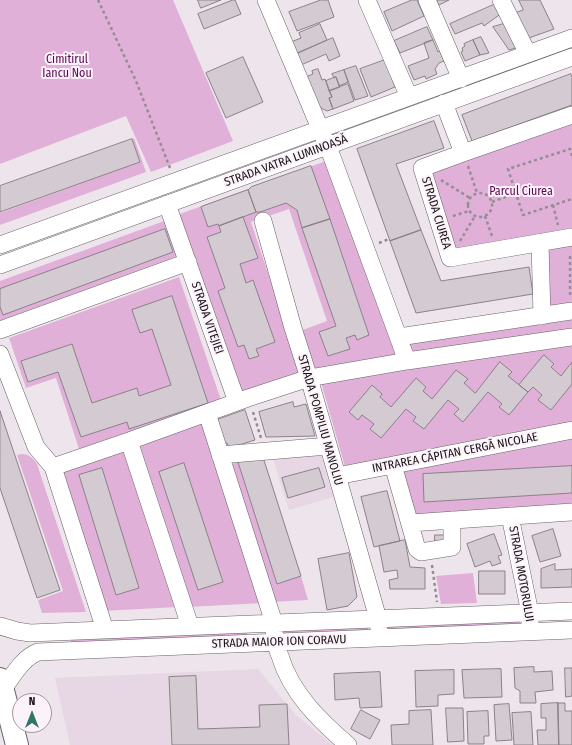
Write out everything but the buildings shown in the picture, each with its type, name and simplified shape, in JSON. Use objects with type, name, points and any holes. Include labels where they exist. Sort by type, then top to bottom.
[{"type":"main road","points":[[1,684],[17,745]]},
{"type":"street","points":[[266,0],[321,129],[408,361]]},
{"type":"street","points":[[367,0],[409,97]]},
{"type":"street","points":[[427,0],[461,78]]},
{"type":"street","points":[[501,0],[528,54]]},
{"type":"street","name":"STRADA VATRA LUMINOASĂ","points":[[0,245],[572,38]]},
{"type":"street","name":"STRADA VATRA LUMINOASĂ","points":[[0,265],[572,57]]},
{"type":"street","points":[[444,103],[463,153]]},
{"type":"street","name":"STRADA CIUREA","points":[[566,238],[450,258],[422,168],[572,115]]},
{"type":"street","name":"STRADA VITEJIEI","points":[[167,204],[242,400]]},
{"type":"street","name":"STRADA POMPILIU MANOLIU","points":[[263,221],[378,619],[380,638]]},
{"type":"street","points":[[540,242],[542,316]]},
{"type":"street","points":[[0,330],[188,262]]},
{"type":"street","points":[[399,337],[542,316],[571,303]]},
{"type":"street","points":[[53,467],[242,400],[309,378],[408,361],[572,337]]},
{"type":"street","points":[[0,354],[36,447],[53,467],[105,630]]},
{"type":"street","points":[[207,413],[274,623],[275,642],[282,664],[290,681],[301,698],[317,716],[348,745]]},
{"type":"street","name":"INTRAREA CĂPITAN CERGĂ NICOLAE","points":[[337,476],[572,430]]},
{"type":"street","points":[[129,441],[190,626]]},
{"type":"street","points":[[220,455],[328,446]]},
{"type":"street","points":[[393,465],[417,549],[421,552],[451,548],[452,520]]},
{"type":"street","points":[[410,523],[572,512]]},
{"type":"street","name":"STRADA MOTORULUI","points":[[510,516],[530,612],[531,632]]},
{"type":"street","name":"STRADA MAIOR ION CORAVU","points":[[0,626],[30,633],[572,611]]},
{"type":"street","name":"STRADA MAIOR ION CORAVU","points":[[1,684],[32,654],[38,652],[572,630]]},
{"type":"path","points":[[98,0],[136,81],[176,181]]},
{"type":"path","points":[[572,156],[570,149],[508,169],[523,215],[572,199]]},
{"type":"path","points":[[463,153],[477,193]]},
{"type":"path","points":[[422,168],[470,198]]},
{"type":"path","points":[[477,193],[489,196],[492,202],[490,212],[483,217],[475,216],[469,211],[468,202],[470,198],[477,193]]},
{"type":"path","points":[[492,202],[516,193]]},
{"type":"path","points":[[553,205],[566,238]]},
{"type":"path","points":[[450,258],[475,216]]},
{"type":"path","points":[[485,216],[497,250]]},
{"type":"path","points":[[570,254],[571,303]]},
{"type":"path","points":[[242,400],[266,451]]},
{"type":"shaded area","points":[[321,453],[333,497],[289,510],[273,459]]},
{"type":"shaded area","points":[[258,669],[296,715],[333,745],[70,745],[55,678]]},
{"type":"green space","name":"Cimitirul Iancu Nou","points":[[0,0],[173,0],[233,141],[151,172],[126,116],[0,164]]},
{"type":"green space","name":"Parcul Ciurea","points":[[572,120],[572,308],[544,312],[542,239],[452,255],[426,171]]},
{"type":"green space","points":[[134,138],[146,172],[0,225],[0,213],[140,162],[132,139]]},
{"type":"green space","points":[[326,161],[397,356],[313,371],[300,331],[327,321],[289,209],[251,222],[301,373],[240,394],[177,215]]},
{"type":"green space","points":[[167,220],[180,255],[0,321],[0,281]]},
{"type":"green space","points":[[179,277],[221,400],[79,449],[56,378],[26,388],[9,338]]},
{"type":"green space","points":[[572,315],[572,333],[410,356],[405,340]]},
{"type":"green space","points":[[572,344],[572,423],[345,467],[321,382]]},
{"type":"green space","points":[[205,418],[264,603],[187,607],[134,444]]},
{"type":"green space","points":[[572,436],[572,506],[414,516],[399,469]]},
{"type":"green space","points":[[126,446],[178,607],[103,611],[58,469]]},
{"type":"green space","points":[[21,454],[30,457],[37,464],[86,612],[42,613],[38,600],[63,591],[17,455]]},
{"type":"green space","points":[[238,462],[277,584],[301,576],[308,600],[271,602],[228,465]]},
{"type":"green space","points":[[473,573],[477,603],[441,604],[436,576]]},
{"type":"green space","points":[[520,620],[520,625],[389,634],[386,626]]},
{"type":"green space","points":[[368,626],[368,631],[283,637],[281,631]]},
{"type":"green space","points":[[247,628],[247,639],[71,644],[71,639]]}]
